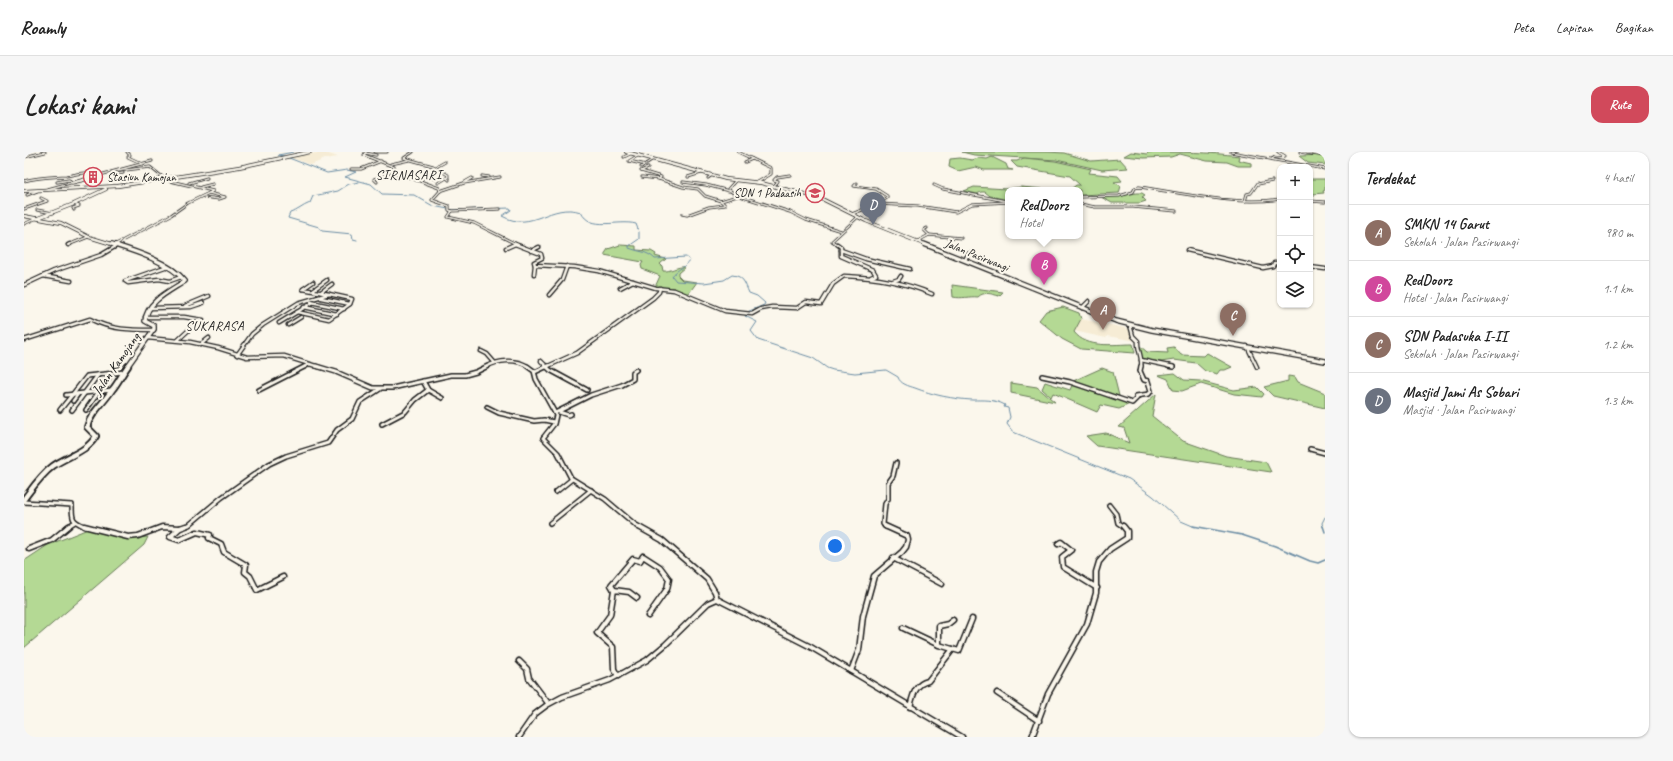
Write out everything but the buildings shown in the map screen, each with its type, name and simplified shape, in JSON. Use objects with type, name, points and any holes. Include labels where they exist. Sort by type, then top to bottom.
[{"type":"main road","points":[[24,191],[109,187],[239,167],[310,152]]},
{"type":"main road","name":"Jalan Pasirwangi","points":[[626,152],[712,175],[736,180],[758,182],[820,198],[858,217],[1082,308],[1130,325],[1325,361]]},
{"type":"main road","points":[[38,218],[74,204],[109,187]]},
{"type":"main road","points":[[24,216],[62,223],[88,237],[143,254],[181,277]]},
{"type":"main road","name":"Jalan Kamojang","points":[[24,501],[52,466],[94,441],[96,436],[87,425],[154,330],[154,326],[145,321],[145,317],[159,299],[184,281],[181,277]]},
{"type":"street","points":[[24,157],[45,152]]},
{"type":"street","points":[[127,152],[130,154],[128,157],[143,164]]},
{"type":"street","points":[[387,152],[366,153],[365,156],[381,161],[395,168],[391,174]]},
{"type":"street","points":[[413,152],[404,158],[443,168]]},
{"type":"street","points":[[738,152],[771,168],[770,174],[758,182]]},
{"type":"street","points":[[1231,152],[1325,169]]},
{"type":"street","points":[[1272,159],[1284,158],[1285,156],[1278,152]]},
{"type":"street","points":[[1300,152],[1325,156]]},
{"type":"street","points":[[624,157],[632,153]]},
{"type":"street","points":[[639,155],[629,161],[646,165]]},
{"type":"street","points":[[641,167],[653,159]]},
{"type":"street","points":[[745,162],[752,159]]},
{"type":"street","points":[[390,165],[410,160]]},
{"type":"street","points":[[351,169],[361,169],[381,161]]},
{"type":"street","points":[[113,175],[152,162]]},
{"type":"street","points":[[436,167],[445,162]]},
{"type":"street","points":[[24,285],[43,276],[98,256],[171,215],[188,203],[213,191],[164,178],[150,167],[93,176],[51,187],[43,191]]},
{"type":"street","points":[[436,167],[448,175],[448,179]]},
{"type":"street","points":[[440,168],[449,175],[448,179]]},
{"type":"street","points":[[648,168],[641,172],[661,177],[659,179]]},
{"type":"street","points":[[24,182],[37,177],[67,176],[85,172],[91,173],[93,176]]},
{"type":"street","points":[[119,172],[123,173]]},
{"type":"street","points":[[688,177],[698,175],[701,172]]},
{"type":"street","points":[[423,173],[436,180]]},
{"type":"street","points":[[378,182],[374,179],[391,174],[437,187],[440,191]]},
{"type":"street","points":[[69,183],[99,177],[98,175]]},
{"type":"street","points":[[416,180],[432,175]]},
{"type":"street","points":[[708,178],[712,175]]},
{"type":"street","points":[[774,186],[778,181],[774,180],[777,176],[790,175]]},
{"type":"street","points":[[482,176],[489,178]]},
{"type":"street","points":[[464,183],[500,177]]},
{"type":"street","points":[[642,177],[659,179],[683,187],[698,189],[705,196],[722,201],[737,195]]},
{"type":"street","points":[[187,184],[206,178]]},
{"type":"street","points":[[472,178],[464,183],[440,191],[432,200],[450,209],[467,211],[500,209]]},
{"type":"street","points":[[438,183],[448,179]]},
{"type":"street","points":[[58,182],[70,180],[72,182]]},
{"type":"street","points":[[729,191],[730,186],[736,180]]},
{"type":"street","points":[[683,182],[706,185],[729,191],[790,212],[806,220],[841,231]]},
{"type":"street","points":[[852,214],[877,204],[887,198],[887,196],[876,189],[854,186],[857,182]]},
{"type":"street","points":[[1245,201],[1247,194],[1251,193],[1258,183],[1272,182]]},
{"type":"street","points":[[201,187],[213,184]]},
{"type":"street","points":[[934,185],[945,189],[1005,202]]},
{"type":"street","points":[[1083,197],[1118,196],[1133,192],[1134,188],[1139,187],[1245,201],[1277,199]]},
{"type":"street","points":[[446,192],[452,190],[451,188]]},
{"type":"street","points":[[26,195],[36,191]]},
{"type":"street","points":[[203,196],[219,199],[225,197],[209,193]]},
{"type":"street","points":[[24,209],[47,201],[41,198]]},
{"type":"street","points":[[682,214],[687,215],[709,207],[725,204],[722,201]]},
{"type":"street","points":[[1313,201],[1325,202]]},
{"type":"street","points":[[877,204],[924,206],[956,212],[972,204],[1005,202]]},
{"type":"street","points":[[74,204],[79,206],[72,208],[74,210]]},
{"type":"street","points":[[1083,204],[1095,207],[1133,207],[1176,211]]},
{"type":"street","points":[[450,209],[452,212],[448,217],[474,223],[515,244],[543,256],[534,262],[534,274]]},
{"type":"street","points":[[37,210],[53,212]]},
{"type":"street","points":[[858,217],[832,240],[839,244],[841,256],[873,270],[876,275],[867,277]]},
{"type":"street","points":[[24,224],[38,218]]},
{"type":"street","points":[[161,220],[167,221]]},
{"type":"street","points":[[927,228],[924,230],[929,235]]},
{"type":"street","points":[[918,241],[929,235],[961,238]]},
{"type":"street","points":[[68,245],[88,237]]},
{"type":"street","points":[[506,248],[515,244]]},
{"type":"street","points":[[531,251],[539,247]]},
{"type":"street","points":[[841,250],[866,260],[910,269]]},
{"type":"street","points":[[1187,250],[1263,268],[1271,268],[1274,263],[1277,263]]},
{"type":"street","points":[[965,260],[968,254],[972,254]]},
{"type":"street","points":[[535,265],[567,266],[599,271],[660,288],[670,289],[725,311],[749,314],[772,307],[797,308],[806,302],[821,304],[832,285],[841,276],[867,277],[908,284],[932,294]]},
{"type":"street","points":[[549,295],[562,280],[567,266]]},
{"type":"street","points":[[165,267],[125,281],[128,283],[162,279],[170,281],[181,277]]},
{"type":"street","points":[[1313,267],[1325,269]]},
{"type":"street","points":[[43,276],[71,281]]},
{"type":"street","points":[[892,281],[899,279],[901,276]]},
{"type":"street","points":[[34,280],[38,281]]},
{"type":"street","points":[[312,290],[327,280]]},
{"type":"street","points":[[620,288],[633,281]]},
{"type":"street","points":[[297,312],[329,319],[350,304],[352,299],[349,298],[303,289],[313,282]]},
{"type":"street","points":[[321,292],[332,284]]},
{"type":"street","points":[[534,372],[577,354],[653,298],[659,292],[660,288]]},
{"type":"street","points":[[340,296],[345,293]]},
{"type":"street","points":[[279,323],[310,302],[329,294]]},
{"type":"street","points":[[349,298],[354,294]]},
{"type":"street","points":[[184,307],[209,296]]},
{"type":"street","points":[[320,298],[350,304]]},
{"type":"street","points":[[1082,308],[1089,301]]},
{"type":"street","points":[[237,355],[252,334],[263,325],[298,303],[310,302],[344,309]]},
{"type":"street","points":[[151,308],[193,307],[203,303]]},
{"type":"street","points":[[304,307],[337,314]]},
{"type":"street","points":[[288,325],[301,316],[292,315]]},
{"type":"street","points":[[145,317],[184,316],[203,320],[192,327],[178,340]]},
{"type":"street","points":[[24,340],[90,319],[101,325],[121,330],[154,330]]},
{"type":"street","points":[[1042,376],[1070,382],[1132,403],[1137,398],[1136,396],[1149,394],[1151,391],[1148,382],[1144,380],[1140,372],[1141,360],[1137,348],[1138,341],[1133,336],[1130,325]]},
{"type":"street","points":[[147,338],[178,340],[218,348],[247,358],[281,356],[336,372],[373,388],[380,389],[397,387],[453,375],[470,374],[494,362],[510,361],[529,366],[534,372],[536,379],[557,413],[568,416],[571,414]]},
{"type":"street","points":[[200,345],[209,338]]},
{"type":"street","points":[[1247,346],[1257,367]]},
{"type":"street","points":[[481,351],[487,354],[494,362]]},
{"type":"street","points":[[1141,360],[1173,367]]},
{"type":"street","points":[[541,361],[546,368],[587,390]]},
{"type":"street","points":[[259,390],[310,364]]},
{"type":"street","points":[[636,370],[633,372],[633,379],[622,385],[591,395],[557,413],[554,422],[543,438],[558,453],[572,479],[591,490],[639,528],[662,540],[671,547],[716,590],[717,599]]},
{"type":"street","points":[[60,410],[86,377],[124,372]]},
{"type":"street","points":[[86,410],[112,373]]},
{"type":"street","points":[[72,410],[98,375]]},
{"type":"street","points":[[423,381],[429,390],[442,398]]},
{"type":"street","points":[[283,577],[257,590],[250,576],[245,572],[246,565],[224,552],[221,544],[209,538],[210,535],[201,531],[189,534],[180,540],[170,537],[180,528],[188,525],[221,498],[269,464],[286,456],[328,443],[337,430],[352,418],[360,402],[380,389]]},
{"type":"street","points":[[66,395],[112,390]]},
{"type":"street","points":[[382,424],[405,410],[429,390]]},
{"type":"street","points":[[73,401],[78,394]]},
{"type":"street","points":[[487,407],[500,413],[534,421],[544,420],[554,422]]},
{"type":"street","points":[[1310,449],[1325,453]]},
{"type":"street","points":[[851,671],[859,650],[863,616],[874,576],[906,547],[908,538],[884,526],[883,524],[885,504],[888,499],[888,484],[893,476],[896,462]]},
{"type":"street","points":[[556,492],[572,479]]},
{"type":"street","points":[[550,523],[591,490]]},
{"type":"street","points":[[24,501],[72,504],[72,518],[75,522],[88,528],[132,537],[162,526],[180,528]]},
{"type":"street","points":[[1032,737],[1048,694],[1087,624],[1097,588],[1096,572],[1099,562],[1110,549],[1127,538],[1128,535],[1128,530],[1126,527],[1118,523],[1116,514],[1109,505]]},
{"type":"street","points":[[29,549],[52,540],[75,522]]},
{"type":"street","points":[[1058,544],[1061,542],[1071,550],[1062,557],[1064,567],[1097,588]]},
{"type":"street","points":[[618,676],[614,669],[613,647],[597,633],[610,615],[614,590],[611,585],[633,559],[640,561],[643,556],[660,567],[669,579],[667,589],[648,616]]},
{"type":"street","points":[[894,558],[942,584]]},
{"type":"street","points":[[614,590],[629,592],[637,598]]},
{"type":"street","points":[[717,599],[786,634],[962,737]]},
{"type":"street","points":[[519,737],[536,713],[548,703],[560,697],[618,676],[648,659],[708,603],[717,599]]},
{"type":"street","points":[[903,628],[939,645],[960,650],[972,619]]},
{"type":"street","points":[[939,645],[939,626],[948,624],[953,620]]},
{"type":"street","points":[[910,707],[915,690],[921,683],[928,681],[953,649]]},
{"type":"street","points":[[519,661],[527,669],[529,678],[548,703]]},
{"type":"street","points":[[997,692],[1039,721]]},
{"type":"shaded area","points":[[323,152],[338,157],[325,159],[311,165],[289,157]]},
{"type":"shaded area","points":[[1081,319],[1130,329],[1137,341],[1107,336],[1106,338],[1074,331]]},
{"type":"green space","points":[[962,152],[1064,153],[1091,161],[1120,159],[1128,168],[1102,170],[1056,160],[974,155]]},
{"type":"green space","points":[[1131,152],[1147,154],[1149,152],[1206,153],[1239,156],[1238,160],[1251,163],[1251,166],[1238,166],[1227,162],[1207,161],[1180,154],[1171,157],[1143,158],[1124,156]]},
{"type":"green space","points":[[1305,152],[1325,152],[1325,165],[1308,163],[1299,156],[1324,155]]},
{"type":"green space","points":[[992,157],[1006,164],[1008,169],[1013,170],[984,170],[976,167],[958,171],[949,167],[950,159],[960,158],[972,160],[978,158],[987,159]]},
{"type":"green space","points":[[1024,158],[1055,161],[1091,169],[1089,173],[1118,176],[1122,181],[1114,182],[1121,186],[1119,193],[1083,195],[1083,187],[1074,187],[1080,185],[1070,176],[1017,167],[1011,161],[1017,161]]},
{"type":"green space","points":[[1313,179],[1325,179],[1324,193],[1313,194]]},
{"type":"green space","points":[[974,187],[1005,189],[1005,199],[990,196],[985,192],[977,194],[964,191]]},
{"type":"green space","points":[[1142,193],[1145,195],[1142,197],[1146,201],[1140,203],[1112,203],[1099,196],[1122,196]]},
{"type":"green space","points":[[620,245],[636,246],[636,250],[651,251],[656,254],[655,256],[666,259],[660,264],[663,271],[685,267],[678,273],[678,276],[682,280],[697,282],[689,293],[686,294],[655,287],[660,276],[642,269],[641,265],[643,262],[604,255],[608,249]]},
{"type":"green space","points":[[952,285],[1003,292],[999,296],[983,294],[978,297],[956,298],[953,297]]},
{"type":"green space","points":[[1063,307],[1079,313],[1081,319],[1074,332],[1079,337],[1093,343],[1109,345],[1133,344],[1135,353],[1081,349],[1062,339],[1039,320],[1046,311]]},
{"type":"green space","points":[[1140,346],[1147,352],[1168,353],[1167,348],[1174,347],[1181,355],[1204,356],[1207,353],[1232,367],[1225,370],[1220,370],[1217,374],[1205,371],[1196,363],[1174,360],[1161,362],[1142,359]]},
{"type":"green space","points":[[1102,368],[1113,372],[1119,396],[1094,390],[1071,382]]},
{"type":"green space","points":[[1175,373],[1184,380],[1200,381],[1234,390],[1257,387],[1264,394],[1262,397],[1234,394],[1201,384],[1182,391],[1173,390],[1168,379],[1158,375]]},
{"type":"green space","points":[[1288,376],[1295,377],[1298,382],[1325,393],[1325,408],[1273,396],[1264,387],[1288,381]]},
{"type":"green space","points":[[1045,382],[1070,390],[1072,385],[1132,403],[1119,409],[1101,405],[1097,412],[1053,393],[1051,397],[1042,389]]},
{"type":"green space","points":[[1011,383],[1037,387],[1055,402],[1011,393]]},
{"type":"green space","points":[[1156,394],[1152,416],[1183,441],[1226,456],[1266,462],[1271,472],[1097,446],[1086,436],[1106,433],[1129,443],[1124,428],[1119,427]]},
{"type":"green space","points":[[88,529],[125,539],[148,537],[144,545],[24,648],[24,561],[48,545]]},
{"type":"waterway","points":[[284,156],[278,155],[293,152]]},
{"type":"waterway","points":[[289,158],[327,173],[347,170],[356,172],[345,177],[371,184],[382,194],[414,195],[433,206],[453,210],[510,208],[511,210],[502,216],[513,220],[523,221],[532,220],[551,213],[570,210],[581,212],[585,218],[591,222],[605,224],[636,224],[639,232],[639,239],[629,246],[629,248],[646,253],[655,259],[686,257],[690,260],[672,276],[676,281],[704,283],[724,280],[732,275],[742,279],[749,293],[757,296],[765,303],[764,305],[747,312],[745,316],[757,322],[751,331],[758,340],[813,358],[827,368],[833,370],[855,373],[886,370],[898,377],[905,384],[929,393],[958,399],[989,400],[1001,403],[1005,405],[1004,407],[1008,408],[1010,417],[1007,424],[1013,432],[1129,479],[1153,496],[1181,521],[1195,527]]},
{"type":"waterway","points":[[357,240],[353,239],[352,234],[322,231],[319,227],[288,218],[290,213],[310,203],[313,196],[338,191],[349,184],[359,182]]},
{"type":"waterway","points":[[1323,527],[1322,523],[1325,517]]},
{"type":"waterway","points":[[1193,526],[1242,535],[1275,546],[1310,561],[1318,563],[1325,560]]},
{"type":"waterway","points":[[1323,526],[1325,532]]},
{"type":"place","name":"Stasiun Kamojan","points":[[93,177]]},
{"type":"place","name":"SDN 1 Padaasih","points":[[815,193]]},
{"type":"place","name":"Masjid Jami As Sobari","points":[[873,225]]},
{"type":"place","name":"RedDoorz","points":[[1044,285]]},
{"type":"place","name":"SMKN 14 Garut","points":[[1103,330]]},
{"type":"place","name":"SDN Padasuka I-II","points":[[1233,336]]},
{"type":"district","name":"SIRNASARI","points":[[409,175]]},
{"type":"district","name":"SUKARASA","points":[[215,326]]}]
